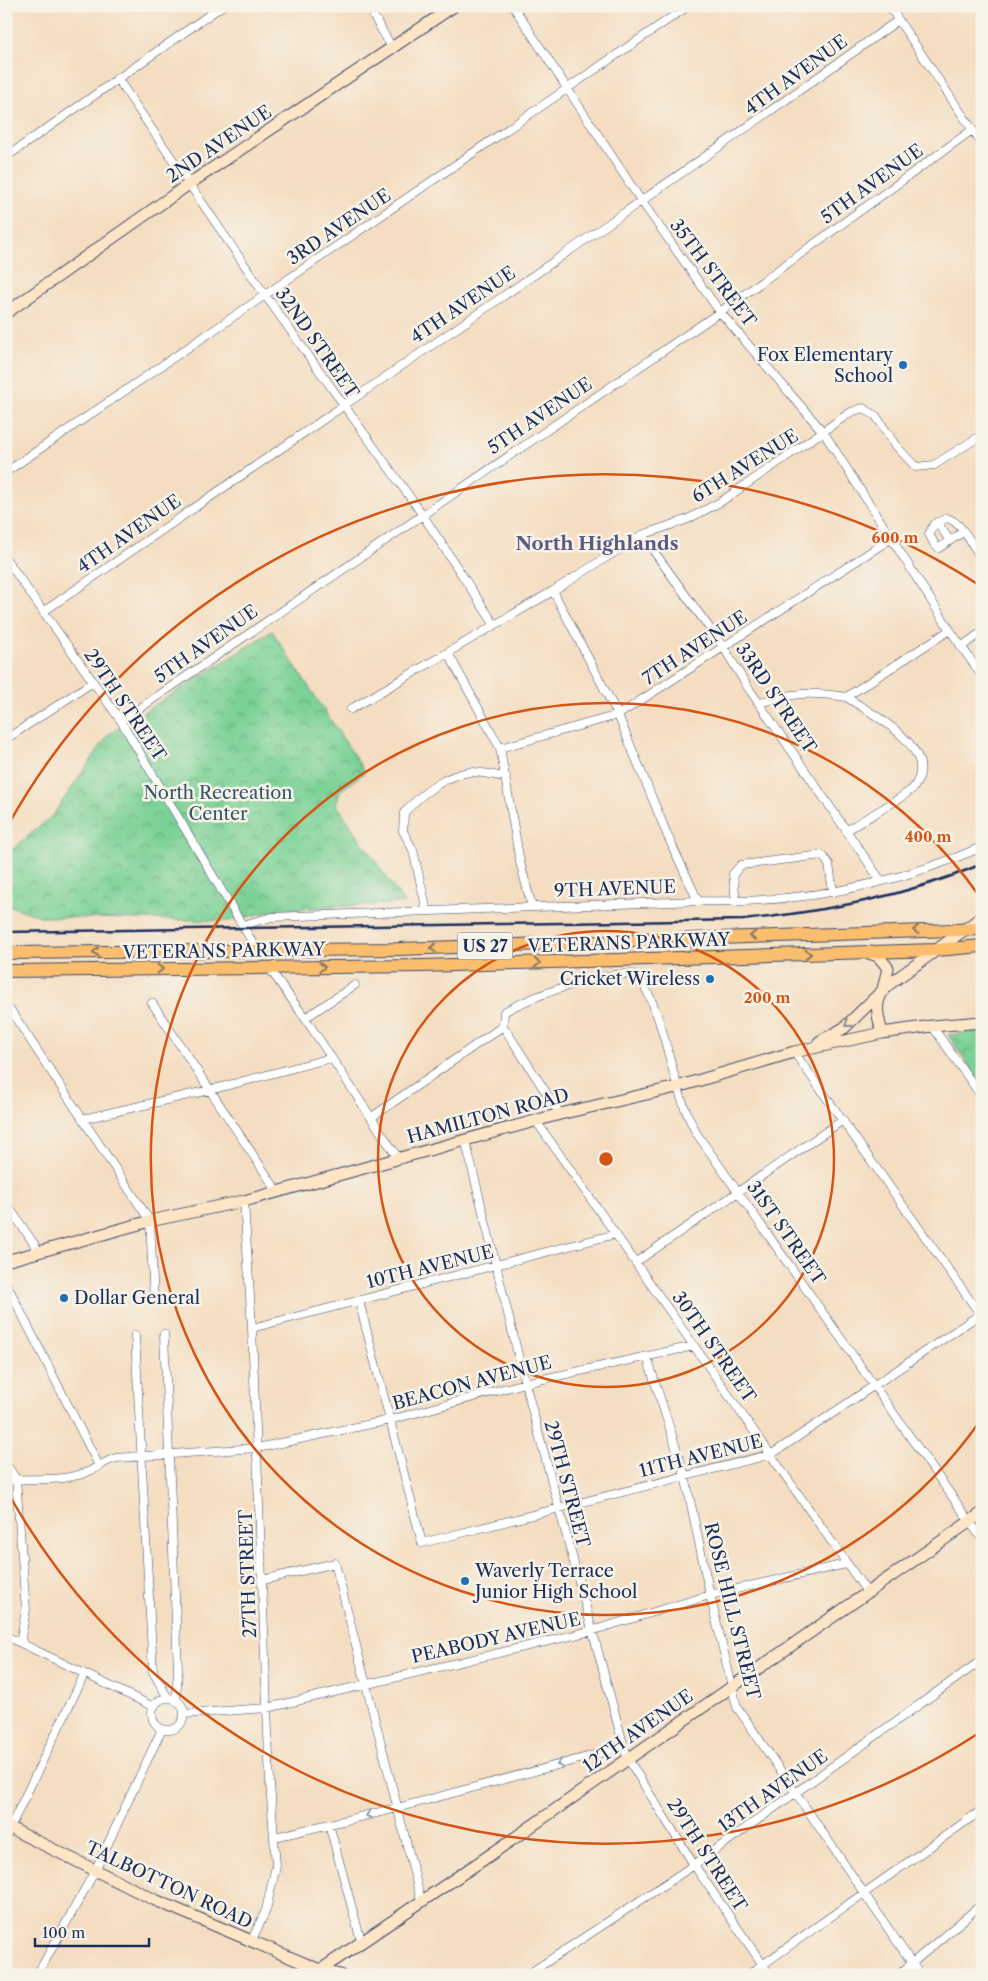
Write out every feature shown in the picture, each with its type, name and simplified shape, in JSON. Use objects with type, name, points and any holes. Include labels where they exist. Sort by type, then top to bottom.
[{"type":"main road","name":"VETERANS PARKWAY","points":[[6,953],[408,949],[982,928]]},
{"type":"main road","name":"VETERANS PARKWAY","points":[[6,971],[591,962],[936,950],[982,946]]},
{"type":"street","points":[[7,153],[222,6]]},
{"type":"street","name":"2ND AVENUE","points":[[6,313],[190,184],[454,6]]},
{"type":"street","name":"35TH STREET","points":[[513,6],[566,90],[720,312],[824,433],[961,647],[982,676]]},
{"type":"street","name":"3RD AVENUE","points":[[6,472],[688,6]]},
{"type":"street","points":[[889,6],[897,21],[982,144]]},
{"type":"street","points":[[374,17],[392,49]]},
{"type":"street","name":"4TH AVENUE","points":[[43,612],[342,404],[642,202],[897,21]]},
{"type":"street","name":"32ND STREET","points":[[117,78],[265,295],[422,514],[494,624]]},
{"type":"street","name":"5TH AVENUE","points":[[121,721],[720,312],[972,130]]},
{"type":"street","name":"6TH AVENUE","points":[[351,709],[553,591],[642,534],[688,519],[722,501],[824,433],[851,412],[863,408],[876,416],[896,446],[916,467],[934,465],[982,435]]},
{"type":"street","points":[[963,532],[939,548],[934,545],[929,534],[937,522],[947,518],[951,519],[963,532],[982,559]]},
{"type":"street","points":[[937,522],[950,541]]},
{"type":"street","name":"33RD STREET","points":[[642,534],[724,648],[881,881]]},
{"type":"street","name":"7TH AVENUE","points":[[500,748],[618,716],[892,538]]},
{"type":"street","name":"29TH STREET","points":[[6,559],[121,721],[257,950]]},
{"type":"street","points":[[553,591],[618,716],[669,839],[698,901]]},
{"type":"street","points":[[846,697],[950,630]]},
{"type":"street","points":[[961,647],[982,632]]},
{"type":"street","points":[[448,653],[500,748],[520,862],[532,907]]},
{"type":"street","points":[[6,739],[93,682]]},
{"type":"street","points":[[760,703],[784,694],[815,693],[846,697],[884,721],[906,739],[916,753],[921,770],[913,787],[846,831]]},
{"type":"street","points":[[427,911],[414,850],[404,831],[404,813],[417,798],[450,778],[471,772],[506,778]]},
{"type":"street","name":"9TH AVENUE","points":[[243,925],[272,916],[698,901],[769,901],[833,892],[881,881],[937,865],[982,847]]},
{"type":"street","points":[[736,902],[733,874],[741,865],[822,855],[830,864],[833,892]]},
{"type":"street","points":[[808,1048],[844,1028],[882,991],[964,928],[982,917]]},
{"type":"street","points":[[867,952],[878,956],[888,968],[882,991],[876,1003],[882,1033]]},
{"type":"street","points":[[269,968],[305,1018],[398,1158]]},
{"type":"street","name":"31ST STREET","points":[[503,1026],[504,1012],[511,1008],[580,982],[627,972],[638,974],[646,986],[663,1034],[684,1112],[697,1134],[982,1538]]},
{"type":"street","points":[[305,1018],[355,984]]},
{"type":"street","points":[[152,1003],[277,1192]]},
{"type":"street","points":[[11,1011],[150,1221],[154,1301]]},
{"type":"street","name":"HAMILTON ROAD","points":[[6,1261],[150,1221],[244,1201],[465,1139],[677,1086],[808,1048],[882,1033],[982,1022]]},
{"type":"street","points":[[372,1117],[503,1026],[560,1114]]},
{"type":"street","points":[[932,1026],[982,1097]]},
{"type":"street","points":[[794,1052],[981,1315]]},
{"type":"street","points":[[83,1119],[210,1090],[331,1058]]},
{"type":"street","points":[[636,1262],[740,1193],[843,1120]]},
{"type":"street","name":"30TH STREET","points":[[536,1121],[772,1454],[867,1592]]},
{"type":"street","name":"29TH STREET","points":[[465,1139],[557,1508],[628,1759],[694,1865],[770,1975]]},
{"type":"street","name":"27TH STREET","points":[[244,1201],[258,1448],[267,1708],[275,1837],[274,1881],[266,1910],[250,1942]]},
{"type":"street","points":[[6,1203],[39,1251]]},
{"type":"street","name":"10TH AVENUE","points":[[252,1328],[616,1234]]},
{"type":"street","points":[[6,1282],[99,1466]]},
{"type":"street","points":[[359,1301],[390,1420]]},
{"type":"street","name":"11TH AVENUE","points":[[390,1420],[422,1543],[772,1454],[981,1315]]},
{"type":"street","points":[[164,1334],[177,1641],[172,1699]]},
{"type":"street","points":[[135,1335],[153,1672],[172,1699],[183,1709],[184,1714],[177,1727],[162,1729],[154,1722],[154,1707],[160,1700],[172,1699]]},
{"type":"street","name":"BEACON AVENUE","points":[[6,1480],[60,1479],[84,1474],[107,1460],[116,1458],[258,1448],[390,1420],[525,1383],[694,1346]]},
{"type":"street","name":"ROSE HILL STREET","points":[[647,1357],[685,1476],[710,1595],[737,1707],[920,1975]]},
{"type":"street","points":[[6,1464],[16,1479],[26,1610],[21,1638],[23,1644]]},
{"type":"street","name":"12TH AVENUE","points":[[317,1972],[982,1513]]},
{"type":"street","points":[[263,1580],[335,1563],[421,1900]]},
{"type":"street","name":"PEABODY AVENUE","points":[[184,1714],[267,1708],[592,1631],[710,1595],[846,1564]]},
{"type":"street","points":[[6,1636],[154,1707]]},
{"type":"street","name":"13TH AVENUE","points":[[527,1975],[694,1865],[982,1660]]},
{"type":"street","points":[[8,1830],[84,1675]]},
{"type":"street","points":[[37,1975],[95,1871],[162,1729]]},
{"type":"street","points":[[275,1837],[397,1808],[624,1746]]},
{"type":"street","points":[[748,1975],[982,1810]]},
{"type":"street","points":[[329,1824],[361,1941]]},
{"type":"street","name":"TALBOTTON ROAD","points":[[8,1830],[154,1900],[317,1972],[340,1975]]},
{"type":"street","points":[[898,1975],[982,1904]]},
{"type":"green space","name":"North Recreation Center","points":[[272,631],[365,772],[340,791],[336,804],[404,903],[279,910],[228,921],[43,917],[6,905],[6,855],[53,815],[109,734]]},
{"type":"green space","points":[[982,1031],[982,1084],[948,1035]]},
{"type":"railway","points":[[6,932],[743,920],[834,907],[894,894],[953,876],[982,864]]},
{"type":"place","name":"Fox Elementary School","points":[[903,365]]},
{"type":"place","name":"Cricket Wireless","points":[[710,979]]},
{"type":"place","name":"Dollar General","points":[[64,1298]]},
{"type":"place","name":"Waverly Terrace Junior High School","points":[[465,1581]]},
{"type":"district","name":"North Highlands","points":[[597,543]]}]
